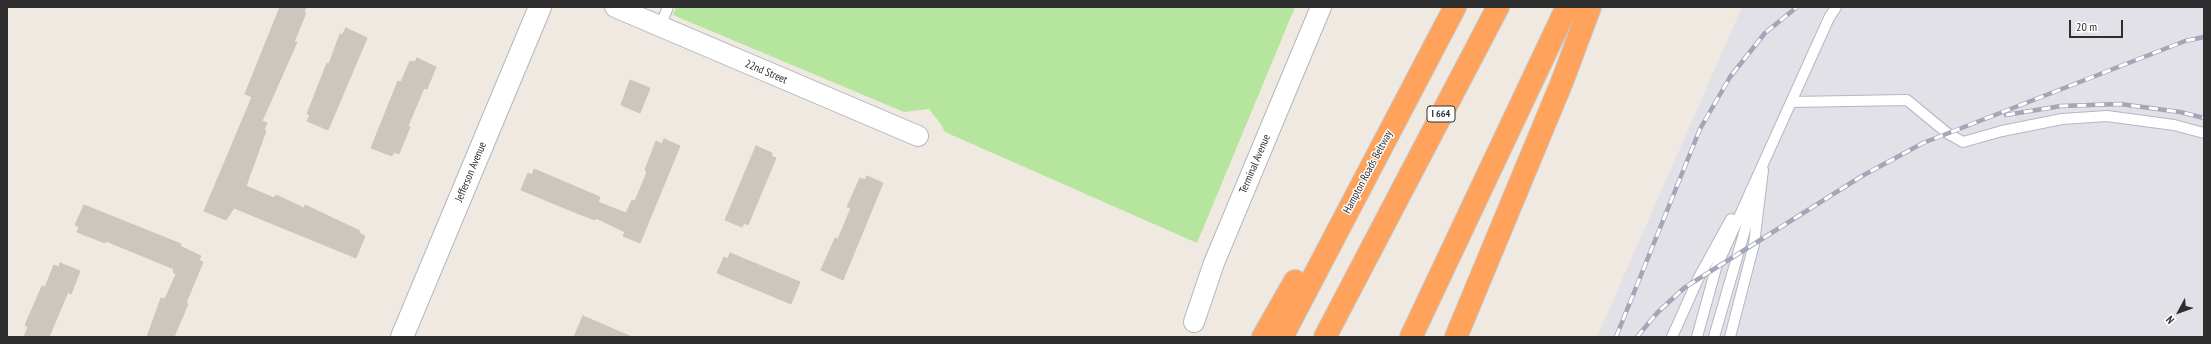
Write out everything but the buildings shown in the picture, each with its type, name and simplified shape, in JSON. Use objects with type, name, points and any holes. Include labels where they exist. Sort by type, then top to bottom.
[{"type":"highway","name":"Hampton Roads Beltway","points":[[1282,337],[1354,197],[1455,7]]},
{"type":"highway","points":[[1411,337],[1567,7]]},
{"type":"highway","points":[[1456,337],[1562,82],[1590,7]]},
{"type":"highway","name":"I 664","points":[[1325,337],[1496,12]]},
{"type":"highway","points":[[1263,337],[1292,284],[1354,197]]},
{"type":"main road","name":"Jefferson Avenue","points":[[402,337],[540,7]]},
{"type":"street","name":"22nd Street","points":[[615,7],[918,136]]},
{"type":"street","name":"Terminal Avenue","points":[[1194,322],[1214,263],[1321,7]]},
{"type":"lane","points":[[660,27],[668,7]]},
{"type":"lane","points":[[1697,337],[1716,268],[1829,18],[1836,7]]},
{"type":"lane","points":[[1791,102],[1906,100],[1947,133],[1963,142],[2002,131],[2062,119],[2107,116],[2174,125],[2204,133]]},
{"type":"lane","points":[[1672,337],[1698,279],[1764,160]]},
{"type":"lane","points":[[1714,337],[1764,160]]},
{"type":"lane","points":[[1730,337],[1754,244],[1764,160]]},
{"type":"lane","points":[[1665,337],[1684,311]]},
{"type":"shaded area","points":[[1742,7],[2204,7],[2204,337],[1597,337]]},
{"type":"green space","points":[[676,7],[1295,7],[1197,243],[945,132],[929,109],[904,112],[673,15]]},
{"type":"railway","points":[[1616,337],[1700,129],[1730,77],[1765,33],[1797,7]]},
{"type":"railway","points":[[1637,337],[1657,313],[1684,288],[1862,176],[1923,143],[2185,41],[2204,37]]},
{"type":"railway","points":[[2006,115],[2061,106],[2120,104],[2180,112],[2204,118]]}]
